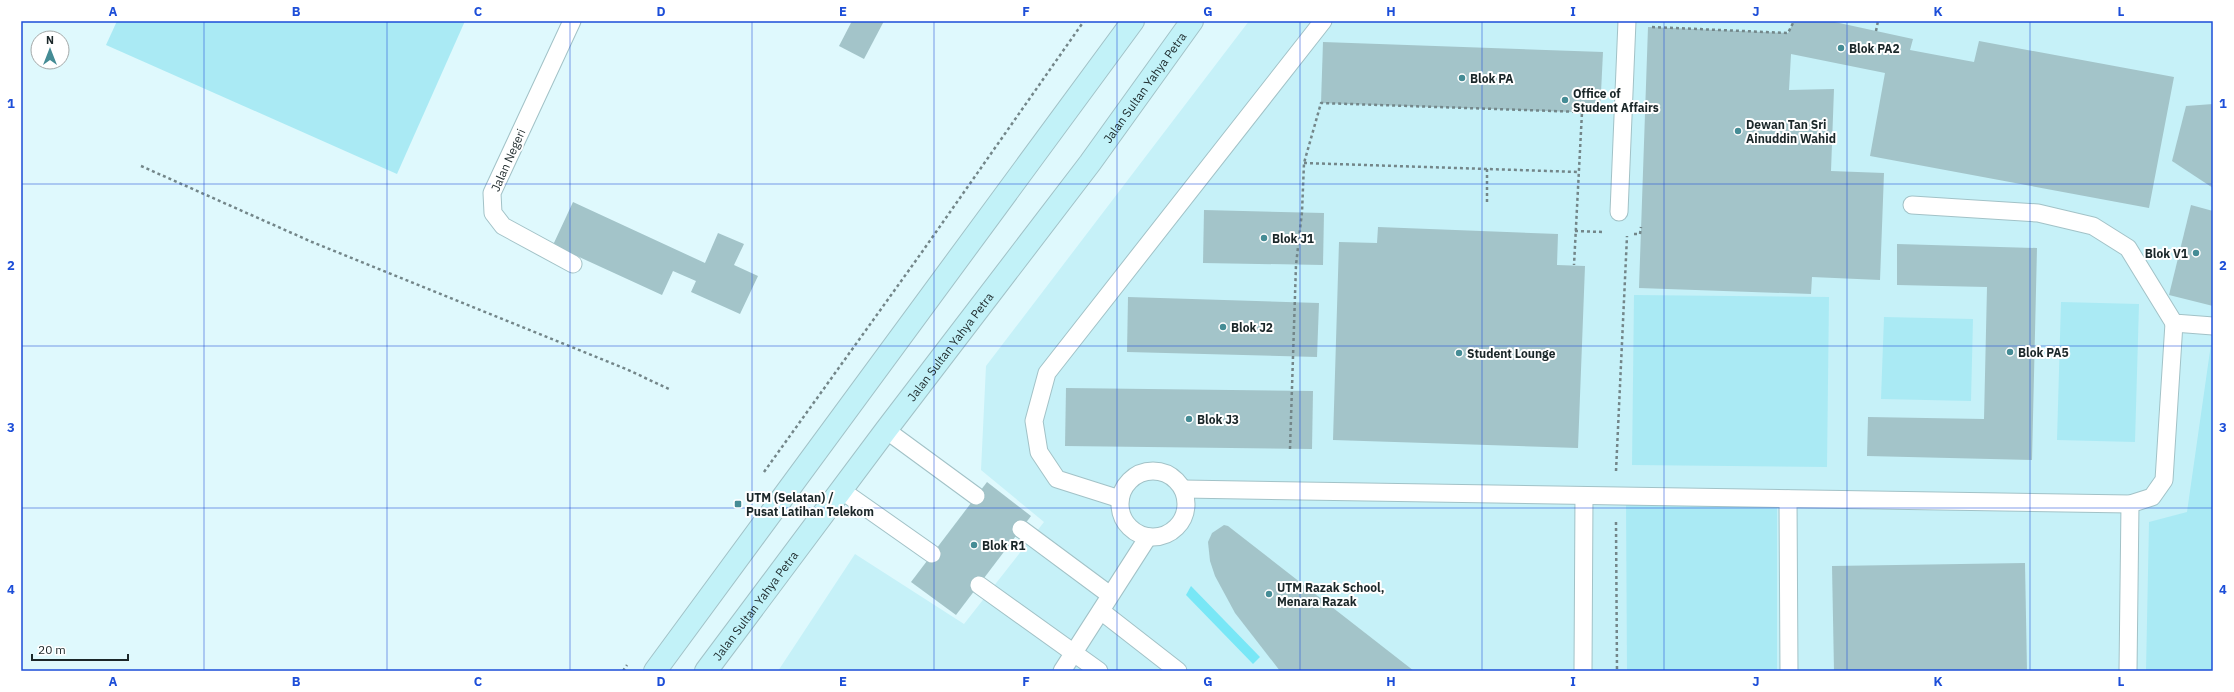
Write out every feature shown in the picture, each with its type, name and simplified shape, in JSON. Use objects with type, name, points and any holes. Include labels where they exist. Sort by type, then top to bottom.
[{"type":"main road","points":[[654,671],[1133,21]]},
{"type":"main road","name":"Jalan Sultan Yahya Petra","points":[[706,671],[886,430],[1090,163],[1192,21]]},
{"type":"lane","name":"Jalan Negeri","points":[[572,21],[492,193],[493,214],[503,226],[573,264]]},
{"type":"lane","points":[[1120,499],[1057,479],[1039,452],[1034,421],[1047,373],[1323,21]]},
{"type":"lane","points":[[1619,212],[1627,21]]},
{"type":"lane","points":[[1183,489],[2130,504],[2152,497],[2164,480],[2174,323],[2128,248],[2093,226],[2038,214],[1912,206]]},
{"type":"lane","points":[[2174,323],[2213,326]]},
{"type":"lane","points":[[886,430],[976,496]]},
{"type":"lane","points":[[1148,471],[1158,471],[1168,474],[1177,481],[1183,489],[1186,510],[1182,519],[1168,534],[1158,537],[1148,537],[1138,534],[1123,520],[1120,510],[1120,499],[1129,481],[1137,474],[1148,471]]},
{"type":"lane","points":[[841,490],[932,554]]},
{"type":"lane","points":[[1583,671],[1584,496]]},
{"type":"lane","points":[[1788,499],[1789,671]]},
{"type":"lane","points":[[2128,671],[2130,504]]},
{"type":"lane","points":[[1021,529],[1110,596]]},
{"type":"lane","points":[[1062,671],[1148,537]]},
{"type":"lane","points":[[979,585],[1099,671]]},
{"type":"lane","points":[[1101,611],[1178,671]]},
{"type":"path","points":[[763,474],[922,252],[1084,21]]},
{"type":"path","points":[[1648,27],[1788,33],[1794,21]]},
{"type":"path","points":[[1876,31],[1878,21]]},
{"type":"path","points":[[1290,449],[1296,265],[1302,212],[1304,163],[1321,103],[1582,112],[1574,265]]},
{"type":"path","points":[[1304,163],[1579,172]]},
{"type":"path","points":[[141,166],[312,242],[626,369],[669,389]]},
{"type":"path","points":[[1487,169],[1487,206]]},
{"type":"path","points":[[1617,671],[1616,445],[1627,234],[1640,234],[1641,226]]},
{"type":"path","points":[[622,671],[632,659]]},
{"type":"shaded area","points":[[117,21],[465,21],[397,174],[106,45]]},
{"type":"shaded area","points":[[1249,21],[2213,21],[2213,671],[778,671],[855,554],[964,624],[1044,522],[981,470],[986,366]]},
{"type":"shaded area","points":[[1634,295],[1829,297],[1827,467],[1632,465]]},
{"type":"shaded area","points":[[2061,302],[2139,304],[2135,442],[2057,440]]},
{"type":"shaded area","points":[[1884,317],[1973,319],[1971,401],[1881,399]]},
{"type":"shaded area","points":[[2211,344],[2213,671],[2146,671],[2149,522],[2187,512]]},
{"type":"shaded area","points":[[1626,503],[1777,505],[1777,671],[1627,671]]},
{"type":"shaded area","points":[[1191,586],[1260,657],[1253,664],[1186,595]]},
{"type":"building","points":[[852,21],[884,21],[864,59],[839,46]]},
{"type":"building","points":[[1794,21],[1830,21],[1913,39],[1910,50],[1974,62],[1979,41],[2174,77],[2149,208],[1870,156],[1885,73],[1791,54],[1789,90],[1834,89],[1831,171],[1884,173],[1880,280],[1812,277],[1811,294],[1639,288],[1648,27],[1788,33]]},
{"type":"building","name":"Blok PA","points":[[1323,42],[1603,52],[1600,113],[1321,103]]},
{"type":"building","points":[[2213,104],[2213,188],[2172,161],[2186,106]]},
{"type":"building","points":[[573,202],[705,263],[718,233],[744,244],[734,265],[758,276],[740,314],[691,292],[696,281],[673,271],[662,295],[553,245]]},
{"type":"building","name":"Blok V1","points":[[2191,205],[2213,211],[2213,306],[2169,295]]},
{"type":"building","name":"Blok J1","points":[[1204,210],[1324,213],[1323,265],[1203,263]]},
{"type":"building","name":"Student Lounge","points":[[1378,227],[1558,234],[1557,265],[1585,266],[1578,448],[1333,440],[1339,242],[1377,243]]},
{"type":"building","name":"Blok PA5","points":[[1897,244],[2037,248],[2032,460],[1867,456],[1868,417],[1984,419],[1987,287],[1897,285]]},
{"type":"building","name":"Blok J2","points":[[1128,297],[1319,303],[1317,357],[1127,352]]},
{"type":"building","name":"Blok J3","points":[[1066,388],[1313,391],[1312,449],[1065,446]]},
{"type":"building","points":[[987,482],[1031,516],[956,615],[911,582]]},
{"type":"building","name":"UTM Razak School, Menara Razak","points":[[1224,525],[1228,526],[1414,671],[1280,671],[1235,613],[1215,576],[1210,561],[1208,542],[1212,533]]},
{"type":"building","points":[[2025,563],[2027,671],[1834,671],[1832,566]]},
{"type":"place","name":"Blok PA2","points":[[1841,48]]},
{"type":"place","name":"Blok PA","points":[[1462,78]]},
{"type":"place","name":"Office of Student Affairs","points":[[1565,100]]},
{"type":"place","name":"Dewan Tan Sri Ainuddin Wahid","points":[[1738,131]]},
{"type":"place","name":"Blok J1","points":[[1264,238]]},
{"type":"place","name":"Blok V1","points":[[2196,253]]},
{"type":"place","name":"Blok J2","points":[[1223,327]]},
{"type":"place","name":"Blok PA5","points":[[2010,352]]},
{"type":"place","name":"Student Lounge","points":[[1459,353]]},
{"type":"place","name":"Blok J3","points":[[1189,419]]},
{"type":"place","name":"UTM (Selatan) / Pusat Latihan Telekom","points":[[738,504]]},
{"type":"place","name":"Blok R1","points":[[974,545]]},
{"type":"place","name":"UTM Razak School, Menara Razak","points":[[1269,594]]}]
